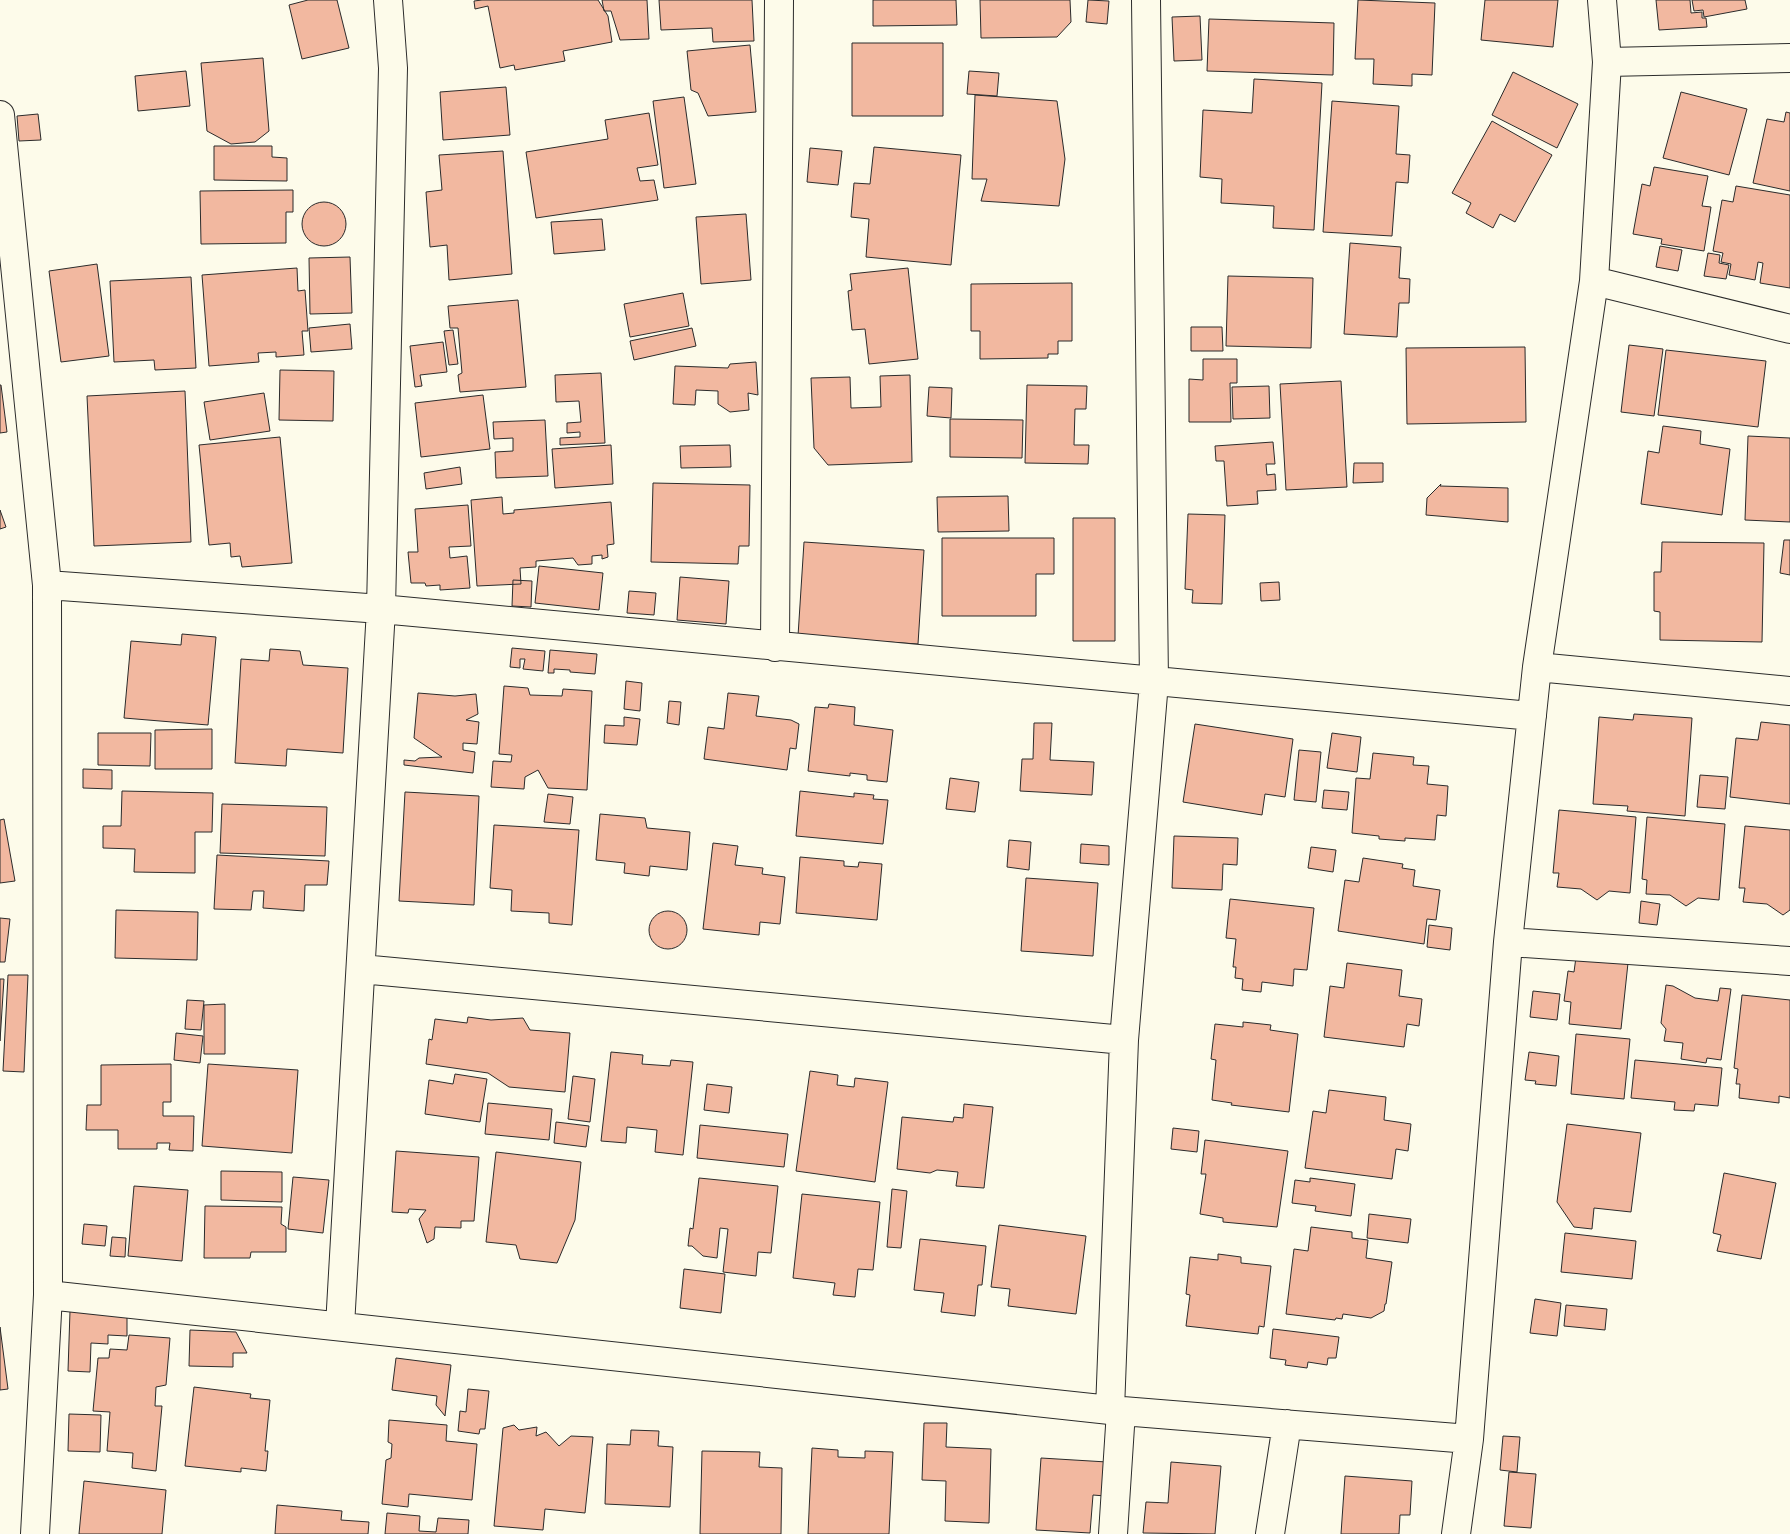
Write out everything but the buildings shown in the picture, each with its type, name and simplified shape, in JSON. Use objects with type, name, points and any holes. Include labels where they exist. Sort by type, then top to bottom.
[{"type":"street","points":[[340,1326],[382,609],[393,68],[388,0]]},
{"type":"street","points":[[775,647],[779,0]]},
{"type":"street","points":[[1112,1534],[1124,1040],[1154,682],[1146,0]]},
{"type":"street","points":[[1456,1534],[1469,1439],[1508,942],[1537,667],[1594,281],[1607,62],[1602,0]]},
{"type":"street","points":[[1607,62],[1790,58]]},
{"type":"street","points":[[0,115],[47,585],[48,1295],[35,1534]]},
{"type":"street","points":[[1594,281],[1790,329]]},
{"type":"street","points":[[47,585],[382,609],[1532,716]]},
{"type":"street","points":[[1537,667],[1790,691]]},
{"type":"street","points":[[1508,942],[1790,960]]},
{"type":"street","points":[[361,969],[1124,1040]]},
{"type":"street","points":[[48,1295],[1116,1410],[1469,1439]]},
{"type":"street","points":[[1270,1534],[1286,1424]]}]
